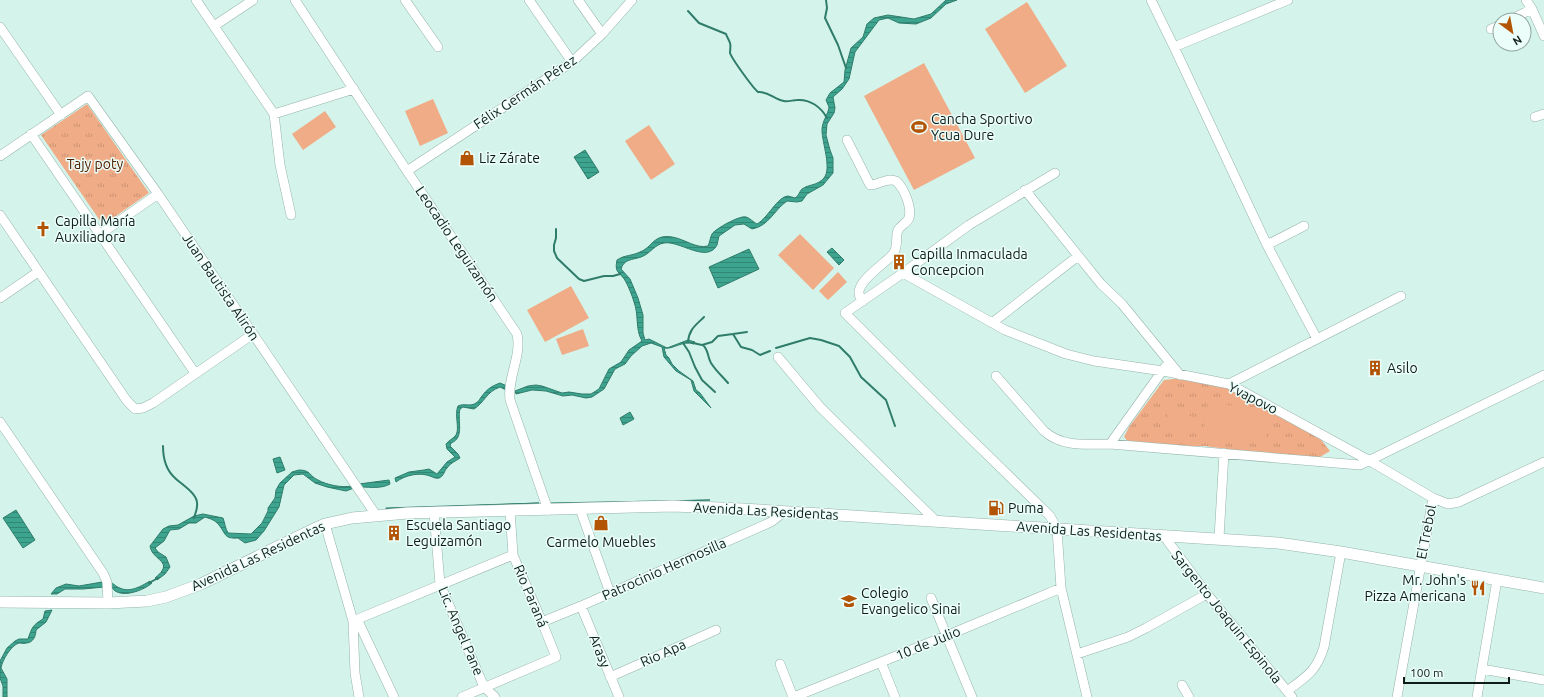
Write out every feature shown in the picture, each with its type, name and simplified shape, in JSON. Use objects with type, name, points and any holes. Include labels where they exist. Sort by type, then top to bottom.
[{"type":"main road","name":"Avenida Las Residentas","points":[[0,602],[108,603],[147,600],[182,592],[325,524],[352,518],[376,515],[673,506],[1164,536],[1219,538],[1278,543],[1341,552],[1544,588]]},
{"type":"street","points":[[196,0],[274,114],[280,165],[291,215]]},
{"type":"street","points":[[214,26],[253,0]]},
{"type":"street","name":"Leocadio Leguizamón","points":[[295,0],[407,171],[517,334],[519,342],[509,390],[510,400],[548,510]]},
{"type":"street","points":[[405,0],[438,47]]},
{"type":"street","points":[[529,0],[572,62]]},
{"type":"street","points":[[578,0],[602,34]]},
{"type":"street","name":"Félix Germán Pérez","points":[[407,171],[572,62],[602,34],[632,0]]},
{"type":"street","points":[[1150,0],[1174,47],[1267,245],[1317,339]]},
{"type":"street","points":[[1174,47],[1288,0]]},
{"type":"street","points":[[1526,0],[1532,9],[1544,36]]},
{"type":"street","points":[[1526,12],[1532,9]]},
{"type":"street","points":[[0,27],[60,115],[0,156]]},
{"type":"street","points":[[274,114],[354,89]]},
{"type":"street","name":"Juan Bautista Alirón","points":[[60,115],[88,96],[158,194],[376,515]]},
{"type":"street","points":[[31,134],[195,373]]},
{"type":"street","points":[[847,140],[870,184],[873,185],[889,180],[896,181],[904,194],[909,213],[907,220],[898,231],[897,244],[893,254],[867,278],[860,287],[859,293],[863,301]]},
{"type":"street","points":[[1055,173],[969,225],[845,313],[1050,516],[1057,529],[1061,588],[1087,697]]},
{"type":"street","points":[[1025,190],[1101,284],[1122,304],[1180,374]]},
{"type":"street","points":[[99,235],[158,194]]},
{"type":"street","points":[[0,215],[38,272],[132,407],[135,409],[143,408],[153,403],[253,334]]},
{"type":"street","points":[[1267,245],[1304,226]]},
{"type":"street","points":[[992,323],[1078,256]]},
{"type":"street","points":[[0,298],[38,272]]},
{"type":"street","name":"Yvapovo","points":[[903,273],[1005,330],[1066,354],[1094,361],[1180,374],[1229,384],[1370,461],[1432,498],[1448,504],[1459,502],[1544,462]]},
{"type":"street","points":[[1229,384],[1401,296]]},
{"type":"street","points":[[778,357],[820,407],[936,521]]},
{"type":"street","points":[[1110,444],[1169,361]]},
{"type":"street","points":[[996,376],[1052,438],[1061,442],[1078,444],[1110,444],[1360,465],[1544,375]]},
{"type":"street","points":[[0,422],[103,573],[107,586],[108,603]]},
{"type":"street","points":[[1219,538],[1224,453]]},
{"type":"street","name":"El Trebol","points":[[1397,697],[1432,498]]},
{"type":"street","points":[[580,509],[610,593]]},
{"type":"street","name":"Rio Paraná","points":[[484,687],[556,657],[513,555],[510,510]]},
{"type":"street","name":"Patrocinio Hermosilla","points":[[542,622],[771,522],[783,512]]},
{"type":"street","name":"Lic. Angel Pane","points":[[434,513],[440,584],[484,687],[495,697]]},
{"type":"street","points":[[325,524],[355,620],[394,697]]},
{"type":"street","name":"Sargento Joaquin Espinola","points":[[1164,536],[1208,594],[1289,694]]},
{"type":"street","points":[[1289,694],[1310,674],[1316,667],[1320,658],[1324,647],[1341,552]]},
{"type":"street","points":[[355,620],[513,555]]},
{"type":"street","points":[[1477,697],[1497,580]]},
{"type":"street","name":"10 de Julio","points":[[793,697],[1061,588]]},
{"type":"street","points":[[1077,654],[1128,637],[1208,594]]},
{"type":"street","points":[[931,598],[972,697]]},
{"type":"street","name":"Arasy","points":[[581,606],[619,697]]},
{"type":"street","points":[[355,620],[355,673],[359,697]]},
{"type":"street","name":"Rio Apa","points":[[610,677],[716,630]]},
{"type":"street","points":[[881,662],[895,697]]},
{"type":"street","points":[[780,664],[793,697]]},
{"type":"street","points":[[1482,669],[1544,680]]},
{"type":"street","points":[[1182,685],[1189,697]]},
{"type":"street","points":[[462,697],[484,687]]},
{"type":"green space","points":[[1027,2],[1067,66],[1025,93],[985,29]]},
{"type":"green space","name":"Cancha Sportivo Ycua Dure","points":[[924,63],[975,158],[914,190],[864,96]]},
{"type":"green space","points":[[433,99],[448,133],[420,146],[405,111]]},
{"type":"green space","name":"Tajy poty","points":[[87,104],[149,193],[103,225],[41,135]]},
{"type":"green space","points":[[325,111],[336,127],[303,150],[292,134]]},
{"type":"green space","points":[[649,125],[675,164],[651,180],[625,141]]},
{"type":"green space","points":[[800,234],[834,268],[813,290],[778,255]]},
{"type":"green space","points":[[838,272],[847,282],[828,300],[819,291]]},
{"type":"green space","points":[[571,286],[589,318],[545,342],[527,310]]},
{"type":"green space","points":[[583,329],[589,346],[562,355],[556,339]]},
{"type":"green space","points":[[1182,378],[1227,388],[1315,432],[1330,451],[1320,457],[1282,457],[1205,446],[1132,446],[1124,437],[1129,427],[1164,380]]},
{"type":"green space","points":[[1208,402],[1270,411],[1265,445],[1203,436]]},
{"type":"green space","points":[[1168,413],[1196,417],[1195,430],[1166,426]]},
{"type":"shaded area","points":[[946,0],[957,0],[946,4],[931,18],[916,24],[899,23],[888,18],[879,20],[855,52],[849,79],[842,89],[833,97],[835,108],[834,113],[827,124],[826,135],[833,158],[833,173],[823,185],[807,194],[802,201],[787,201],[763,225],[752,229],[744,224],[735,225],[719,236],[717,245],[712,250],[700,252],[670,243],[664,243],[658,245],[644,256],[629,260],[622,266],[621,269],[630,279],[638,298],[643,315],[643,333],[645,340],[649,339],[667,348],[664,348],[666,355],[672,364],[693,381],[696,390],[711,408],[694,391],[691,380],[676,371],[664,357],[662,347],[651,343],[642,346],[625,364],[615,369],[604,389],[592,397],[586,398],[572,395],[563,396],[546,391],[532,390],[516,394],[515,391],[528,386],[536,385],[562,393],[569,392],[591,394],[599,389],[609,369],[621,362],[629,350],[642,341],[638,332],[633,299],[624,278],[616,268],[617,260],[644,250],[661,237],[672,237],[699,246],[708,246],[712,234],[722,226],[743,217],[746,217],[757,224],[784,197],[788,196],[795,198],[802,189],[821,181],[826,174],[827,168],[822,135],[823,124],[829,107],[826,100],[830,93],[844,82],[845,70],[851,48],[863,37],[867,24],[874,18],[888,15],[914,19],[931,14]]},
{"type":"shaded area","points":[[585,150],[599,172],[588,179],[574,157]]},
{"type":"shaded area","points":[[832,248],[844,260],[839,265],[827,252]]},
{"type":"shaded area","points":[[749,249],[759,269],[718,288],[709,267]]},
{"type":"shaded area","points":[[688,340],[695,342],[694,344],[682,344],[667,348]]},
{"type":"shaded area","points":[[500,383],[507,386],[506,390],[500,387],[495,389],[474,409],[463,407],[460,409],[460,428],[458,437],[451,443],[450,446],[460,458],[446,469],[442,476],[437,478],[422,474],[413,475],[396,482],[395,478],[409,472],[429,469],[437,474],[447,462],[455,457],[447,449],[446,444],[456,435],[457,432],[458,406],[470,405],[478,402],[488,390]]},
{"type":"shaded area","points":[[630,412],[634,419],[623,425],[620,418]]},
{"type":"shaded area","points":[[280,457],[285,470],[277,473],[273,459]]},
{"type":"shaded area","points":[[299,470],[306,471],[315,478],[335,486],[352,486],[354,488],[346,491],[327,487],[315,483],[303,474],[294,475],[284,485],[279,507],[264,531],[256,540],[245,543],[238,538],[228,537],[216,522],[205,517],[196,523],[189,523],[179,529],[170,530],[164,541],[155,548],[166,557],[170,567],[165,574],[157,580],[155,578],[161,572],[163,564],[152,551],[150,546],[163,529],[169,526],[178,525],[194,516],[203,514],[223,518],[228,533],[251,534],[262,523],[268,508],[275,498],[276,490],[280,483],[292,472]]},
{"type":"shaded area","points":[[389,480],[390,484],[380,487],[361,487],[359,484]]},
{"type":"shaded area","points":[[710,500],[551,504],[551,503]]},
{"type":"shaded area","points":[[539,503],[386,509],[386,508]]},
{"type":"shaded area","points":[[16,510],[35,540],[23,548],[3,518]]},
{"type":"shaded area","points":[[110,581],[125,590],[134,589],[150,581],[152,583],[135,592],[122,593],[116,591],[112,587]]},
{"type":"shaded area","points":[[102,582],[104,587],[65,589],[57,594],[51,594],[56,588],[66,584],[79,586]]},
{"type":"shaded area","points":[[52,610],[46,622],[36,630],[35,637],[28,643],[16,644],[5,658],[1,668],[7,679],[7,697],[3,697],[3,686],[0,678],[0,661],[7,648],[19,639],[28,639],[33,627],[43,619],[45,611]]},
{"type":"waterway","points":[[826,0],[827,8],[825,18],[838,45],[846,68]]},
{"type":"waterway","points":[[688,11],[699,23],[726,34],[730,43],[730,53],[738,67],[758,92],[765,93],[784,101],[802,100],[811,102],[822,110],[827,118]]},
{"type":"waterway","points":[[556,229],[554,251],[557,258],[579,279],[584,281],[620,274]]},
{"type":"waterway","points":[[688,342],[691,330],[704,317]]},
{"type":"waterway","points":[[733,334],[747,332]]},
{"type":"waterway","points":[[693,343],[702,345],[712,342],[718,336],[733,334],[741,347],[752,350],[760,355],[770,351]]},
{"type":"waterway","points":[[776,348],[810,338],[839,346],[850,357],[861,377],[886,400],[895,426]]},
{"type":"waterway","points":[[683,343],[689,352],[702,380],[715,392]]},
{"type":"waterway","points":[[703,345],[711,363],[728,383]]},
{"type":"waterway","points":[[163,446],[164,459],[167,468],[172,475],[193,494],[197,502],[194,518]]},
{"type":"waterway","points":[[149,583],[158,578]]},
{"type":"place","name":"Cancha Sportivo Ycua Dure","points":[[919,127]]},
{"type":"place","name":"Liz Zárate","points":[[467,158]]},
{"type":"place","name":"Capilla María Auxiliadora","points":[[43,229]]},
{"type":"place","name":"Capilla Inmaculada Concepcion","points":[[899,262]]},
{"type":"place","name":"Asilo","points":[[1375,368]]},
{"type":"place","name":"Puma","points":[[996,508]]},
{"type":"place","name":"Carmelo Muebles","points":[[601,523]]},
{"type":"place","name":"Escuela Santiago Leguizamón","points":[[394,533]]},
{"type":"place","name":"Mr. John's Pizza Americana","points":[[1478,588]]},
{"type":"place","name":"Colegio Evangelico Sinai","points":[[849,601]]}]
